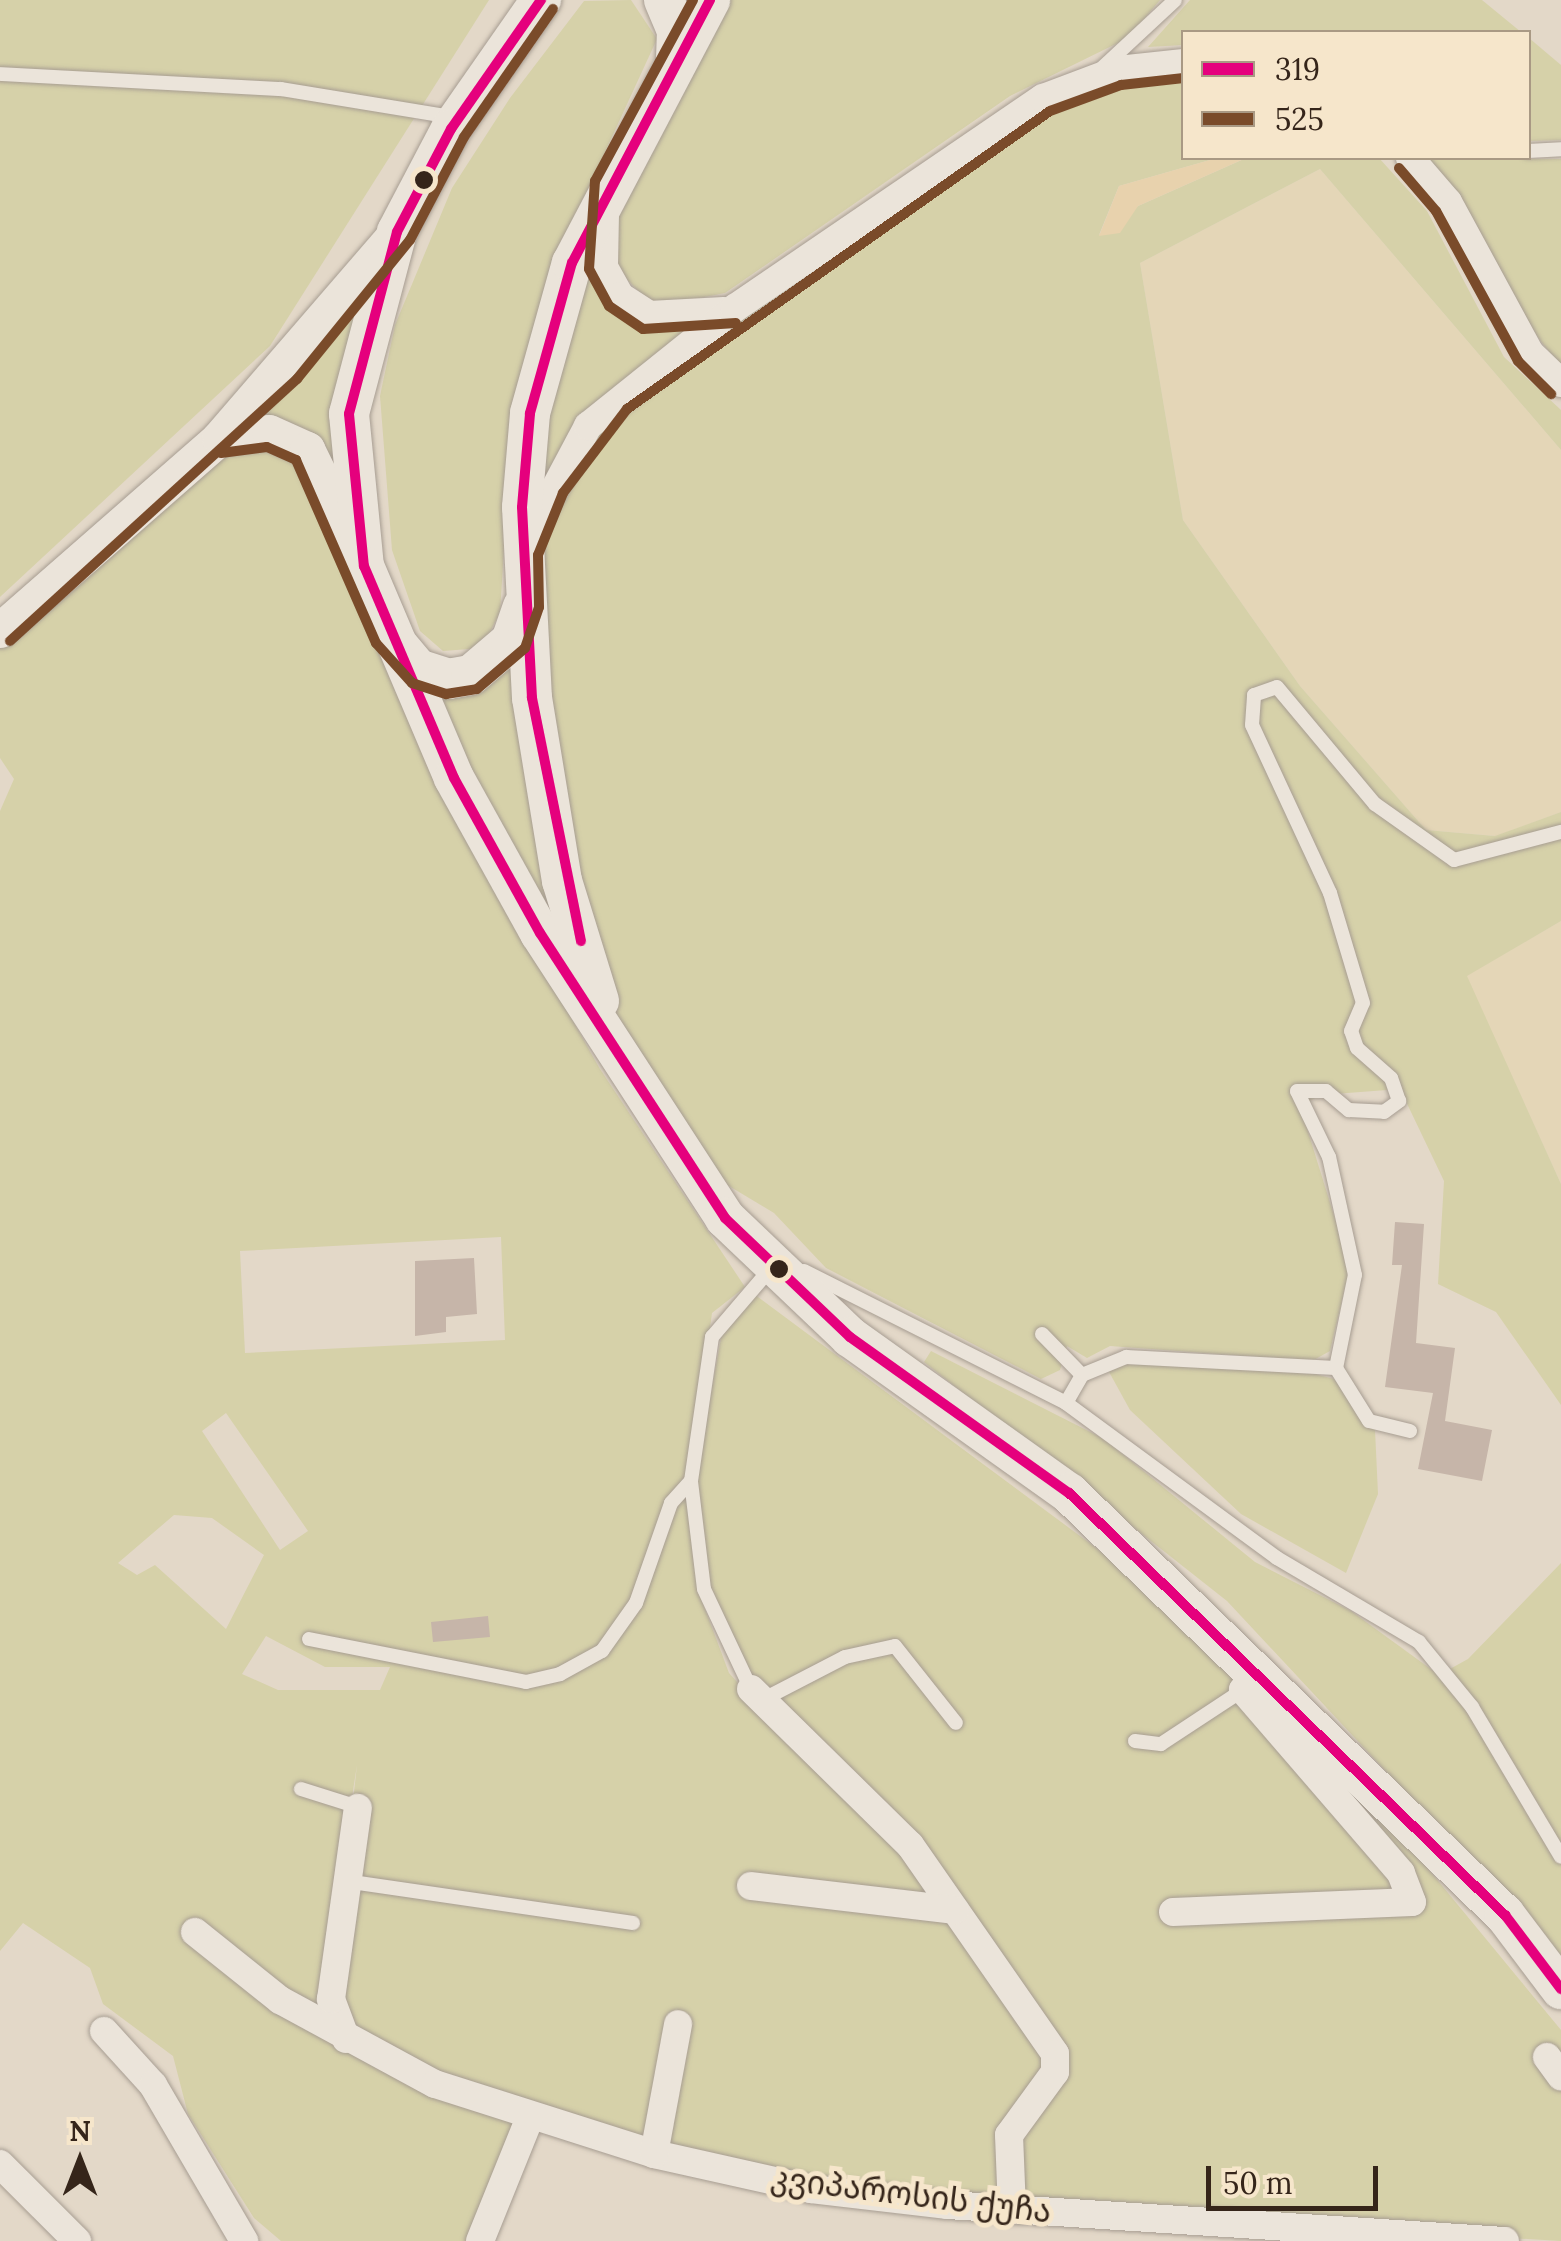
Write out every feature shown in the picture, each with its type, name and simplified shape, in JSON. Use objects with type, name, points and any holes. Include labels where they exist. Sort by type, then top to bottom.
[{"type":"main road","points":[[541,0],[458,118],[398,232],[349,414],[364,566],[388,633],[498,863],[614,1052],[726,1218],[772,1268],[850,1337],[1068,1493],[1252,1682],[1505,1915],[1561,1989]]},
{"type":"main road","points":[[664,0],[676,60]]},
{"type":"main road","points":[[614,1052],[562,881],[524,605],[530,413],[546,338],[609,187],[710,0]]},
{"type":"main road","points":[[388,633],[418,669],[448,680],[471,675],[511,641],[524,605]]},
{"type":"street","points":[[523,552],[588,426],[735,308],[1000,124],[1084,80],[1181,64]]},
{"type":"street","points":[[1412,160],[1448,202],[1530,352],[1561,382]]},
{"type":"street","points":[[609,187],[604,267],[620,296],[649,315],[682,319],[735,308]]},
{"type":"street","points":[[0,630],[219,438],[398,232]]},
{"type":"street","points":[[219,438],[269,432],[307,449],[364,566]]},
{"type":"street","points":[[1173,1912],[1412,1902],[1401,1873],[1252,1682]]},
{"type":"street","points":[[756,1694],[910,1845],[1055,2054],[1055,2072],[1009,2135],[1012,2210]]},
{"type":"street","points":[[346,2039],[331,1999],[352,1882],[358,1808]]},
{"type":"street","points":[[752,1886],[955,1910]]},
{"type":"street","name":"კვიპაროსის ქუჩა","points":[[195,1932],[346,2039],[529,2120],[654,2154],[811,2189],[1012,2210],[1505,2241]]},
{"type":"street","points":[[654,2154],[678,2024]]},
{"type":"street","points":[[104,2031],[153,2085],[244,2241]]},
{"type":"street","points":[[480,2241],[529,2120]]},
{"type":"street","points":[[0,2164],[77,2241]]},
{"type":"lane","points":[[1084,80],[1135,45],[1175,0]]},
{"type":"lane","points":[[0,74],[280,89],[458,118]]},
{"type":"lane","points":[[1531,151],[1561,148]]},
{"type":"lane","points":[[1410,1432],[1370,1421],[1336,1368],[1355,1275],[1329,1157],[1297,1092],[1326,1091],[1349,1110],[1384,1112],[1399,1102],[1391,1078],[1357,1048],[1351,1030],[1363,1003],[1330,893],[1252,725],[1254,695],[1278,687],[1375,804],[1454,860],[1561,832]]},
{"type":"lane","points":[[726,1218],[834,1290],[1066,1403],[1277,1558],[1419,1642],[1472,1707],[1561,1857]]},
{"type":"lane","points":[[772,1268],[712,1338],[691,1481],[704,1589],[756,1694],[845,1657],[896,1646],[956,1723]]},
{"type":"lane","points":[[1042,1334],[1082,1375]]},
{"type":"lane","points":[[1066,1403],[1082,1375],[1126,1357],[1336,1368]]},
{"type":"lane","points":[[308,1639],[526,1682],[560,1674],[602,1651],[636,1603],[671,1504],[691,1481]]},
{"type":"lane","points":[[1134,1741],[1162,1744],[1252,1682]]},
{"type":"lane","points":[[301,1789],[358,1808]]},
{"type":"lane","points":[[352,1882],[633,1924]]},
{"type":"shaded area","points":[[0,0],[489,0],[270,346],[0,597]]},
{"type":"shaded area","points":[[631,0],[657,39],[570,228],[512,423],[500,612],[482,648],[443,651],[420,631],[392,550],[380,396],[395,325],[452,188],[510,98],[584,1]]},
{"type":"shaded area","points":[[724,0],[1160,0],[1128,38],[1010,96],[725,293],[654,307],[609,261],[609,231]]},
{"type":"shaded area","points":[[1190,0],[1482,0],[1519,30],[1181,30],[1181,45],[1148,47]]},
{"type":"shaded area","points":[[1531,40],[1561,65],[1561,140],[1531,141]]},
{"type":"shaded area","points":[[1181,78],[1181,160],[1210,160],[1119,186],[1099,235],[1138,206],[1242,160],[1381,160],[1427,211],[1504,357],[1561,410],[1561,450],[1320,169],[1140,263],[1183,520],[1300,686],[1426,830],[1495,836],[1561,812],[1561,921],[1467,976],[1561,1184],[1561,1405],[1496,1312],[1438,1284],[1444,1181],[1400,1089],[1321,1095],[1300,1106],[1350,1267],[1330,1351],[1312,1361],[1110,1346],[1087,1358],[1067,1346],[1060,1370],[1041,1379],[826,1268],[774,1213],[719,1180],[647,1088],[601,983],[550,800],[543,541],[569,459],[700,346],[1053,110],[1145,80]]},
{"type":"shaded area","points":[[1561,159],[1561,366],[1539,339],[1424,160]]},
{"type":"shaded area","points":[[1320,169],[1561,450],[1561,812],[1496,836],[1426,830],[1300,686],[1183,520],[1140,263]]},
{"type":"shaded area","points":[[586,260],[623,316],[672,329],[709,323],[582,418],[545,475],[545,432]]},
{"type":"shaded area","points":[[379,264],[343,491],[309,436],[287,421],[242,423]]},
{"type":"shaded area","points":[[249,446],[294,453],[396,693],[499,890],[600,1069],[745,1287],[712,1313],[688,1489],[699,1593],[729,1673],[798,1750],[753,1687],[706,1587],[695,1480],[724,1322],[754,1294],[1142,1582],[1420,1859],[1561,2030],[1561,2241],[948,2205],[529,2120],[480,2241],[281,2241],[254,2218],[188,2114],[173,2056],[103,2004],[90,1968],[23,1923],[0,1951],[0,811],[14,779],[0,758],[0,648],[217,453]],"holes":[[[501,1237],[505,1340],[245,1353],[240,1251]],[[226,1413],[308,1531],[280,1550],[202,1431]],[[174,1515],[212,1518],[264,1555],[226,1629],[155,1565],[137,1575],[118,1563]],[[266,1636],[325,1667],[390,1667],[380,1690],[278,1690],[242,1674]],[[357,1765],[331,1999],[344,2038],[321,1994]]]},
{"type":"shaded area","points":[[519,659],[572,962],[425,686],[487,686]]},
{"type":"shaded area","points":[[1561,921],[1561,1184],[1466,976]]},
{"type":"shaded area","points":[[931,1351],[1104,1439],[1255,1562],[1351,1611],[1439,1675],[1468,1659],[1561,1563],[1561,1959],[1227,1601],[924,1362]]},
{"type":"shaded area","points":[[1127,1364],[1300,1370],[1334,1379],[1375,1430],[1378,1494],[1346,1573],[1241,1514],[1130,1410],[1108,1370]]},
{"type":"sand","points":[[1210,160],[1242,160],[1138,206],[1120,233],[1099,236],[1119,186]]},
{"type":"building","points":[[1395,1222],[1424,1224],[1416,1343],[1455,1348],[1445,1421],[1492,1430],[1482,1481],[1418,1469],[1433,1393],[1385,1387],[1402,1265],[1392,1265]]},
{"type":"building","points":[[474,1258],[477,1314],[446,1317],[446,1332],[415,1336],[415,1261]]},
{"type":"building","points":[[488,1616],[490,1637],[433,1642],[431,1622]]},
{"type":"transit line","name":"319","points":[[541,0],[451,129],[397,232],[349,414],[364,566],[454,778],[540,933],[725,1218],[850,1337],[1069,1493],[1505,1915],[1561,1989]]},
{"type":"transit line","name":"525","points":[[693,0],[595,181],[589,269],[609,306],[643,329],[736,323]]},
{"type":"transit line","name":"319","points":[[581,941],[532,698],[522,507],[530,413],[572,263],[710,0]]},
{"type":"transit line","name":"525","points":[[10,641],[297,379],[410,240],[464,137],[553,9]]},
{"type":"transit line","name":"525","points":[[221,453],[267,447],[296,460],[376,643],[412,683],[446,694],[477,689],[525,648],[539,607],[538,555],[563,493],[627,409],[1050,111],[1121,85],[1181,78]]},
{"type":"transit line","name":"525","points":[[1399,168],[1436,211],[1518,361],[1551,394]]}]
